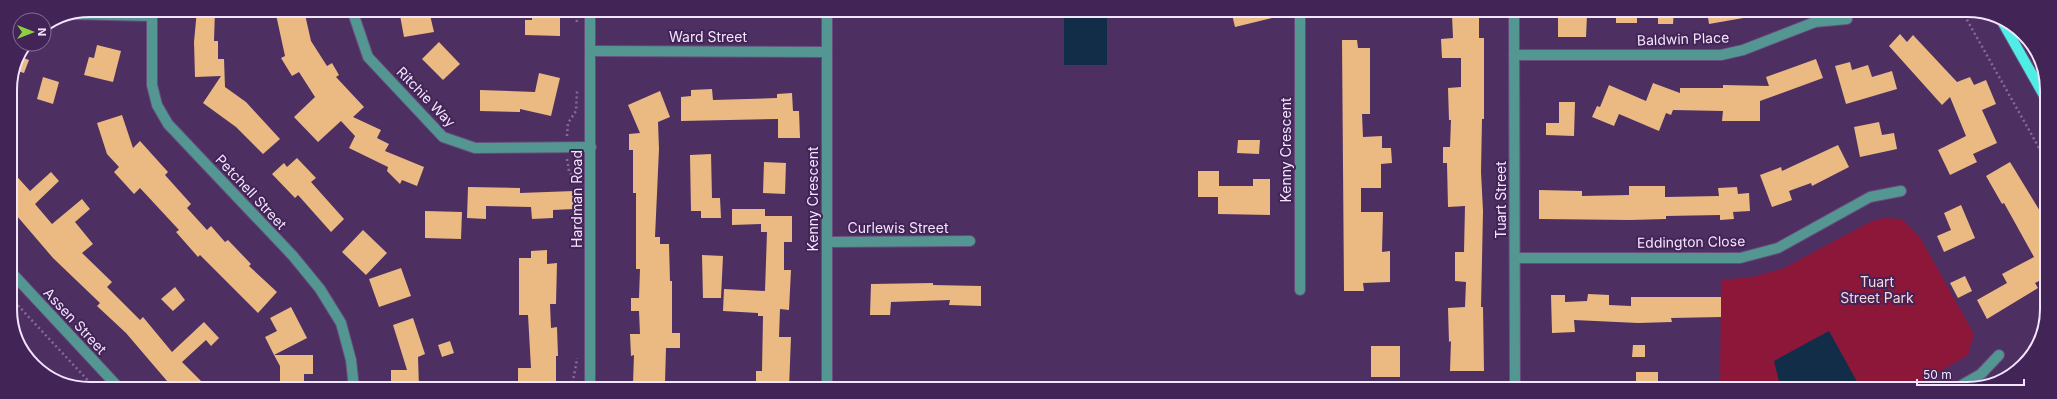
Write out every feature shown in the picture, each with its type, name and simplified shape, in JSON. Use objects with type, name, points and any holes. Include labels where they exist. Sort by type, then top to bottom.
[{"type":"main road","points":[[2006,29],[2040,88]]},
{"type":"street","name":"Petchell Street","points":[[152,17],[152,84],[157,105],[168,124],[293,256],[320,289],[341,323],[351,360],[353,382]]},
{"type":"street","name":"Ritchie Way","points":[[354,17],[368,57],[443,137],[475,148],[591,147]]},
{"type":"street","name":"Hardman Road","points":[[590,17],[590,382]]},
{"type":"street","name":"Kenny Crescent","points":[[827,17],[827,382]]},
{"type":"street","name":"Kenny Crescent","points":[[1300,17],[1300,290]]},
{"type":"street","name":"Tuart Street","points":[[1514,17],[1515,382]]},
{"type":"street","name":"Baldwin Place","points":[[1514,55],[1721,55],[1743,50],[1815,22],[1847,19]]},
{"type":"street","name":"Ward Street","points":[[590,51],[827,52]]},
{"type":"street","name":"Eddington Close","points":[[1515,258],[1740,258],[1778,248],[1870,198],[1901,191]]},
{"type":"street","name":"Curlewis Street","points":[[826,242],[970,241]]},
{"type":"street","name":"Assen Street","points":[[17,282],[113,382]]},
{"type":"street","points":[[1967,382],[1981,374],[1999,355]]},
{"type":"path","points":[[576,17],[577,29]]},
{"type":"path","points":[[1965,17],[2040,150]]},
{"type":"path","points":[[567,135],[568,123],[576,111],[577,90]]},
{"type":"path","points":[[567,158],[569,170],[578,186]]},
{"type":"path","points":[[17,304],[89,382]]},
{"type":"path","points":[[573,382],[577,351]]},
{"type":"green space","name":"Tuart Street Park","points":[[1885,218],[1902,219],[1921,239],[1974,334],[1968,355],[1922,382],[1857,382],[1829,331],[1774,361],[1779,382],[1720,382],[1721,280],[1752,277],[1782,269],[1872,221]]},
{"type":"water","points":[[1064,17],[1107,17],[1107,65],[1064,65]]},
{"type":"water","points":[[1829,331],[1857,382],[1779,382],[1774,361]]},
{"type":"building","points":[[196,17],[215,17],[214,41],[218,41],[218,59],[224,59],[225,87],[246,102],[280,139],[263,154],[236,127],[203,103],[221,76],[195,77],[194,42]]},
{"type":"building","points":[[277,17],[306,17],[311,41],[327,66],[332,63],[339,75],[336,77],[364,107],[353,117],[381,130],[377,138],[389,144],[385,151],[424,167],[417,186],[402,180],[400,184],[387,171],[388,167],[349,148],[355,136],[341,121],[318,142],[294,117],[315,97],[299,72],[292,76],[281,58],[285,56]]},
{"type":"building","points":[[400,17],[430,17],[434,32],[404,37]]},
{"type":"building","points":[[532,17],[560,17],[560,36],[525,35],[525,20],[532,20]]},
{"type":"building","points":[[1233,17],[1276,17],[1235,27]]},
{"type":"building","points":[[1452,17],[1479,17],[1479,38],[1484,38],[1484,119],[1482,119],[1481,172],[1483,211],[1481,307],[1483,307],[1484,371],[1450,371],[1451,341],[1449,342],[1448,308],[1465,307],[1466,282],[1455,281],[1455,252],[1464,252],[1465,206],[1448,207],[1447,163],[1443,163],[1443,147],[1450,147],[1451,120],[1449,120],[1448,88],[1461,87],[1461,58],[1442,58],[1441,39],[1453,38]]},
{"type":"building","points":[[1558,17],[1587,17],[1586,37],[1558,37]]},
{"type":"building","points":[[1616,17],[1637,17],[1637,23],[1616,23]]},
{"type":"building","points":[[1658,17],[1674,17],[1673,24],[1658,24]]},
{"type":"building","points":[[1708,17],[1749,17],[1709,24]]},
{"type":"building","points":[[1900,34],[1907,42],[1913,35],[1957,82],[1970,77],[1974,85],[1986,80],[1996,104],[1982,110],[1997,143],[1973,154],[1977,162],[1950,175],[1938,150],[1966,136],[1950,97],[1942,105],[1889,46]]},
{"type":"building","points":[[1342,40],[1357,40],[1358,48],[1370,48],[1370,114],[1362,114],[1363,137],[1382,136],[1382,148],[1391,148],[1392,163],[1381,164],[1381,188],[1361,188],[1361,212],[1383,212],[1382,252],[1390,251],[1390,282],[1363,283],[1364,291],[1344,291]]},
{"type":"building","points":[[439,42],[460,64],[443,80],[422,59]]},
{"type":"building","points":[[97,45],[121,51],[113,82],[84,75],[89,57],[94,58]]},
{"type":"building","points":[[25,58],[29,60],[24,73],[19,72]]},
{"type":"building","points":[[1816,59],[1823,78],[1760,101],[1760,121],[1722,121],[1723,111],[1673,110],[1671,115],[1666,113],[1659,131],[1619,114],[1614,126],[1592,117],[1597,106],[1600,107],[1609,85],[1646,101],[1653,83],[1680,93],[1680,88],[1723,88],[1723,85],[1769,86],[1766,77]]},
{"type":"building","points":[[1850,62],[1852,70],[1868,65],[1872,77],[1892,71],[1897,89],[1846,104],[1835,66]]},
{"type":"building","points":[[539,73],[560,78],[551,116],[520,109],[520,112],[480,111],[480,90],[535,92]]},
{"type":"building","points":[[43,77],[59,82],[53,104],[37,99]]},
{"type":"building","points":[[712,89],[713,100],[777,98],[777,94],[792,93],[793,111],[799,111],[800,138],[778,138],[778,119],[681,121],[681,97],[691,96],[691,90]]},
{"type":"building","points":[[660,91],[670,117],[658,122],[659,149],[655,237],[660,237],[660,244],[669,244],[670,281],[672,281],[672,333],[680,333],[680,348],[666,348],[665,382],[633,382],[634,355],[631,356],[630,334],[640,334],[639,311],[631,311],[631,298],[639,298],[640,269],[636,269],[636,193],[633,193],[633,150],[629,150],[629,134],[640,133],[628,105]]},
{"type":"building","points":[[1559,102],[1575,102],[1574,136],[1546,135],[1546,123],[1559,123]]},
{"type":"building","points":[[122,115],[133,148],[140,141],[168,172],[165,175],[191,204],[187,208],[207,230],[211,226],[225,242],[228,240],[251,264],[249,266],[277,292],[258,313],[200,255],[198,257],[176,232],[179,230],[140,188],[134,194],[114,172],[119,167],[107,154],[97,123]]},
{"type":"building","points":[[1879,122],[1882,135],[1894,133],[1897,149],[1860,157],[1854,127]]},
{"type":"building","points":[[1238,140],[1260,140],[1259,154],[1237,153]]},
{"type":"building","points":[[1838,145],[1849,167],[1812,186],[1811,183],[1789,191],[1792,200],[1772,207],[1760,175],[1781,167],[1782,171]]},
{"type":"building","points":[[711,154],[712,198],[720,198],[721,218],[701,218],[701,211],[691,211],[690,155]]},
{"type":"building","points":[[297,158],[316,178],[311,182],[344,219],[331,232],[298,195],[295,198],[272,174],[284,163],[287,167]]},
{"type":"building","points":[[764,162],[786,163],[785,194],[763,193]]},
{"type":"building","points":[[2010,162],[2040,211],[2040,280],[2035,283],[2038,288],[1987,319],[1977,300],[2007,283],[2002,274],[2034,257],[2004,203],[2002,204],[1986,176]]},
{"type":"building","points":[[1198,171],[1219,171],[1219,186],[1253,186],[1253,179],[1270,179],[1270,215],[1218,214],[1218,197],[1198,197]]},
{"type":"building","points":[[51,172],[59,181],[35,204],[52,224],[82,199],[90,209],[75,222],[93,244],[82,253],[112,282],[107,287],[140,320],[143,317],[172,352],[204,322],[219,338],[211,346],[206,340],[182,362],[202,382],[168,382],[126,333],[97,306],[100,303],[53,258],[17,216],[17,177],[30,191]]},
{"type":"building","points":[[1629,186],[1665,186],[1665,197],[1719,196],[1718,188],[1737,187],[1738,194],[1749,193],[1750,211],[1733,212],[1734,219],[1720,220],[1720,215],[1666,216],[1666,219],[1630,220],[1539,219],[1539,190],[1582,191],[1582,196],[1629,195]]},
{"type":"building","points":[[468,187],[520,188],[520,193],[574,191],[574,209],[553,210],[553,218],[532,219],[531,207],[486,206],[486,219],[467,218]]},
{"type":"building","points":[[1961,205],[1975,238],[1944,252],[1937,236],[1951,230],[1944,213]]},
{"type":"building","points":[[732,209],[765,209],[765,216],[792,216],[792,242],[784,242],[784,270],[791,270],[789,310],[780,309],[779,337],[791,337],[789,382],[756,382],[756,371],[762,371],[763,316],[758,316],[758,313],[723,311],[724,289],[765,291],[767,232],[761,232],[761,224],[732,225]]},
{"type":"building","points":[[425,211],[462,212],[461,239],[425,238]]},
{"type":"building","points":[[363,230],[387,253],[366,275],[342,252]]},
{"type":"building","points":[[547,250],[547,264],[557,263],[556,304],[550,304],[551,328],[557,327],[558,356],[556,356],[556,382],[518,382],[518,368],[531,368],[528,315],[519,315],[519,258],[531,258],[531,251]]},
{"type":"building","points":[[702,255],[723,256],[721,298],[703,298]]},
{"type":"building","points":[[401,268],[411,296],[379,307],[369,279]]},
{"type":"building","points":[[1965,276],[1972,291],[1958,298],[1950,283]]},
{"type":"building","points":[[933,283],[933,285],[981,286],[981,306],[949,305],[950,300],[891,302],[890,315],[870,315],[871,284]]},
{"type":"building","points":[[175,287],[185,300],[173,311],[161,299]]},
{"type":"building","points":[[1588,294],[1609,295],[1609,305],[1631,306],[1631,297],[1721,297],[1721,317],[1671,318],[1672,322],[1638,323],[1574,320],[1575,332],[1552,333],[1551,295],[1565,295],[1565,302],[1587,301]]},
{"type":"building","points":[[291,307],[307,338],[274,355],[265,337],[277,331],[270,318]]},
{"type":"building","points":[[413,318],[425,354],[418,357],[419,382],[391,382],[391,370],[407,370],[393,325]]},
{"type":"building","points":[[450,341],[454,353],[442,357],[438,345]]},
{"type":"building","points":[[1633,345],[1645,345],[1645,357],[1632,357]]},
{"type":"building","points":[[1371,346],[1400,346],[1400,377],[1371,377]]},
{"type":"building","points":[[274,355],[313,355],[313,374],[304,374],[304,382],[280,382],[280,366]]},
{"type":"building","points":[[1636,372],[1658,372],[1658,382],[1636,382]]}]
